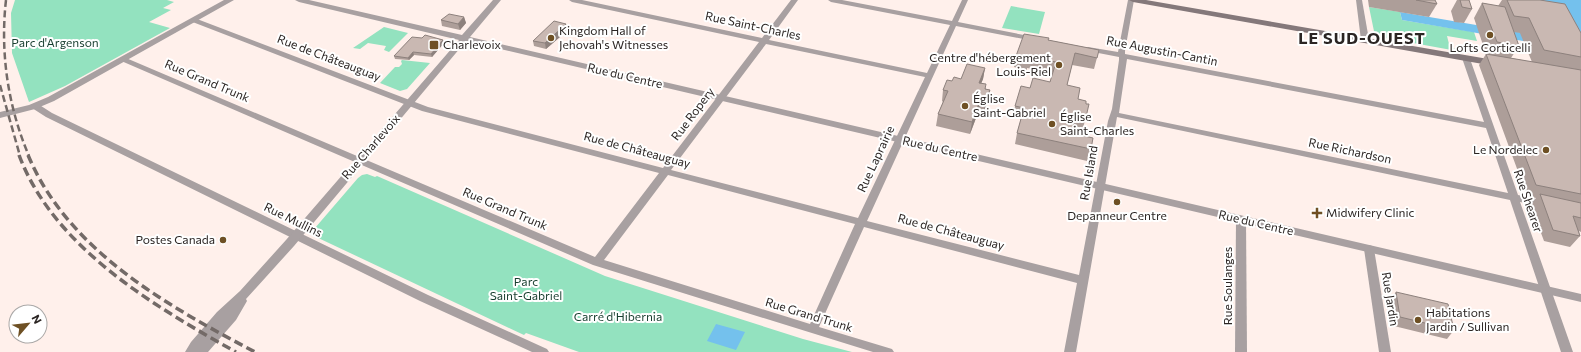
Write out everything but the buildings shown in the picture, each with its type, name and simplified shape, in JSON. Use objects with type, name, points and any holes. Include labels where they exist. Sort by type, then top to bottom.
[{"type":"main road","points":[[1132,0],[1505,65]]},
{"type":"street","points":[[0,115],[35,106],[123,60],[230,0]]},
{"type":"street","name":"Rue du Centre","points":[[299,0],[1581,298]]},
{"type":"street","name":"Rue Charlevoix","points":[[191,352],[195,345],[221,315],[244,294],[296,236],[497,0]]},
{"type":"street","name":"Rue Saint-Charles","points":[[572,0],[929,76]]},
{"type":"street","name":"Rue Ropery","points":[[596,262],[795,0]]},
{"type":"street","points":[[831,0],[1039,40]]},
{"type":"street","name":"Rue Laprairie","points":[[813,329],[861,222],[965,0]]},
{"type":"street","name":"Rue Island","points":[[1070,352],[1123,60],[1120,50],[1132,0]]},
{"type":"street","points":[[1359,0],[1365,40]]},
{"type":"street","name":"Rue de Châteauguay","points":[[194,21],[432,111],[1082,280]]},
{"type":"street","name":"Rue Augustin-Cantin","points":[[1083,48],[1489,126]]},
{"type":"street","name":"Rue Shearer","points":[[1466,58],[1567,352]]},
{"type":"street","name":"Rue Grand Trunk","points":[[123,60],[596,262],[713,300],[888,352]]},
{"type":"street","name":"Rue Mullins","points":[[35,106],[49,116],[424,298],[543,352]]},
{"type":"street","name":"Rue Richardson","points":[[1114,114],[1554,206]]},
{"type":"street","name":"Rue Soulanges","points":[[1241,219],[1241,352]]},
{"type":"street","name":"Rue Jardin","points":[[1369,249],[1386,352]]},
{"type":"street","name":"Rue Charlevoix","points":[[200,352],[232,316],[244,294]]},
{"type":"green space","name":"Parc d'Argenson","points":[[15,0],[167,0],[174,2],[163,8],[171,10],[149,22],[170,28],[65,86],[29,102],[12,53],[11,13]]},
{"type":"green space","points":[[1011,6],[1045,12],[1039,34],[1002,28]]},
{"type":"green space","points":[[1369,7],[1400,12],[1402,20],[1474,32],[1477,41],[1447,36],[1450,48],[1456,49],[1457,51],[1375,36]]},
{"type":"green space","points":[[384,27],[408,33],[389,52],[384,50],[386,46],[368,43],[360,49],[353,48]]},
{"type":"green space","points":[[402,60],[430,63],[407,89],[400,91],[380,83],[395,67],[399,67],[402,64]]},
{"type":"green space","name":"Parc Saint-Gabriel","points":[[367,174],[375,177],[377,176],[605,276],[803,339],[852,352],[579,352],[526,333],[524,335],[314,236],[316,234],[314,231],[315,228],[358,178]]},
{"type":"water","points":[[1536,0],[1581,0],[1581,60],[1576,50],[1402,20],[1400,12],[1576,42]]},
{"type":"water","points":[[716,324],[745,332],[736,350],[707,341]]},
{"type":"railway","points":[[6,0],[4,40],[7,80],[16,118],[29,156]]},
{"type":"railway","points":[[0,85],[20,156]]},
{"type":"railway","points":[[19,155],[35,188],[56,219],[81,246],[110,271],[141,294],[172,315],[236,352]]},
{"type":"railway","points":[[28,155],[46,189],[68,220],[94,247],[155,295],[255,352]]},
{"type":"place","name":"Lofts Corticelli","points":[[1490,35]]},
{"type":"place","name":"Kingdom Hall of Jehovah's Witnesses","points":[[551,38]]},
{"type":"place","name":"Charlevoix","points":[[434,45]]},
{"type":"place","name":"Centre d'hébergement Louis-Riel","points":[[1059,65]]},
{"type":"place","name":"Église Saint-Gabriel","points":[[965,106]]},
{"type":"place","name":"Église Saint-Charles","points":[[1052,124]]},
{"type":"place","name":"Le Nordelec","points":[[1546,150]]},
{"type":"place","name":"Depanneur Centre","points":[[1117,202]]},
{"type":"place","name":"Midwifery Clinic","points":[[1317,213]]},
{"type":"place","name":"Postes Canada","points":[[223,240]]},
{"type":"place","name":"Habitations Jardin / Sullivan","points":[[1418,320]]},
{"type":"district","name":"LE SUD-OUEST","points":[[1362,38]]},
{"type":"park label","name":"Carré d'Hibernia","points":[[618,317]]}]
